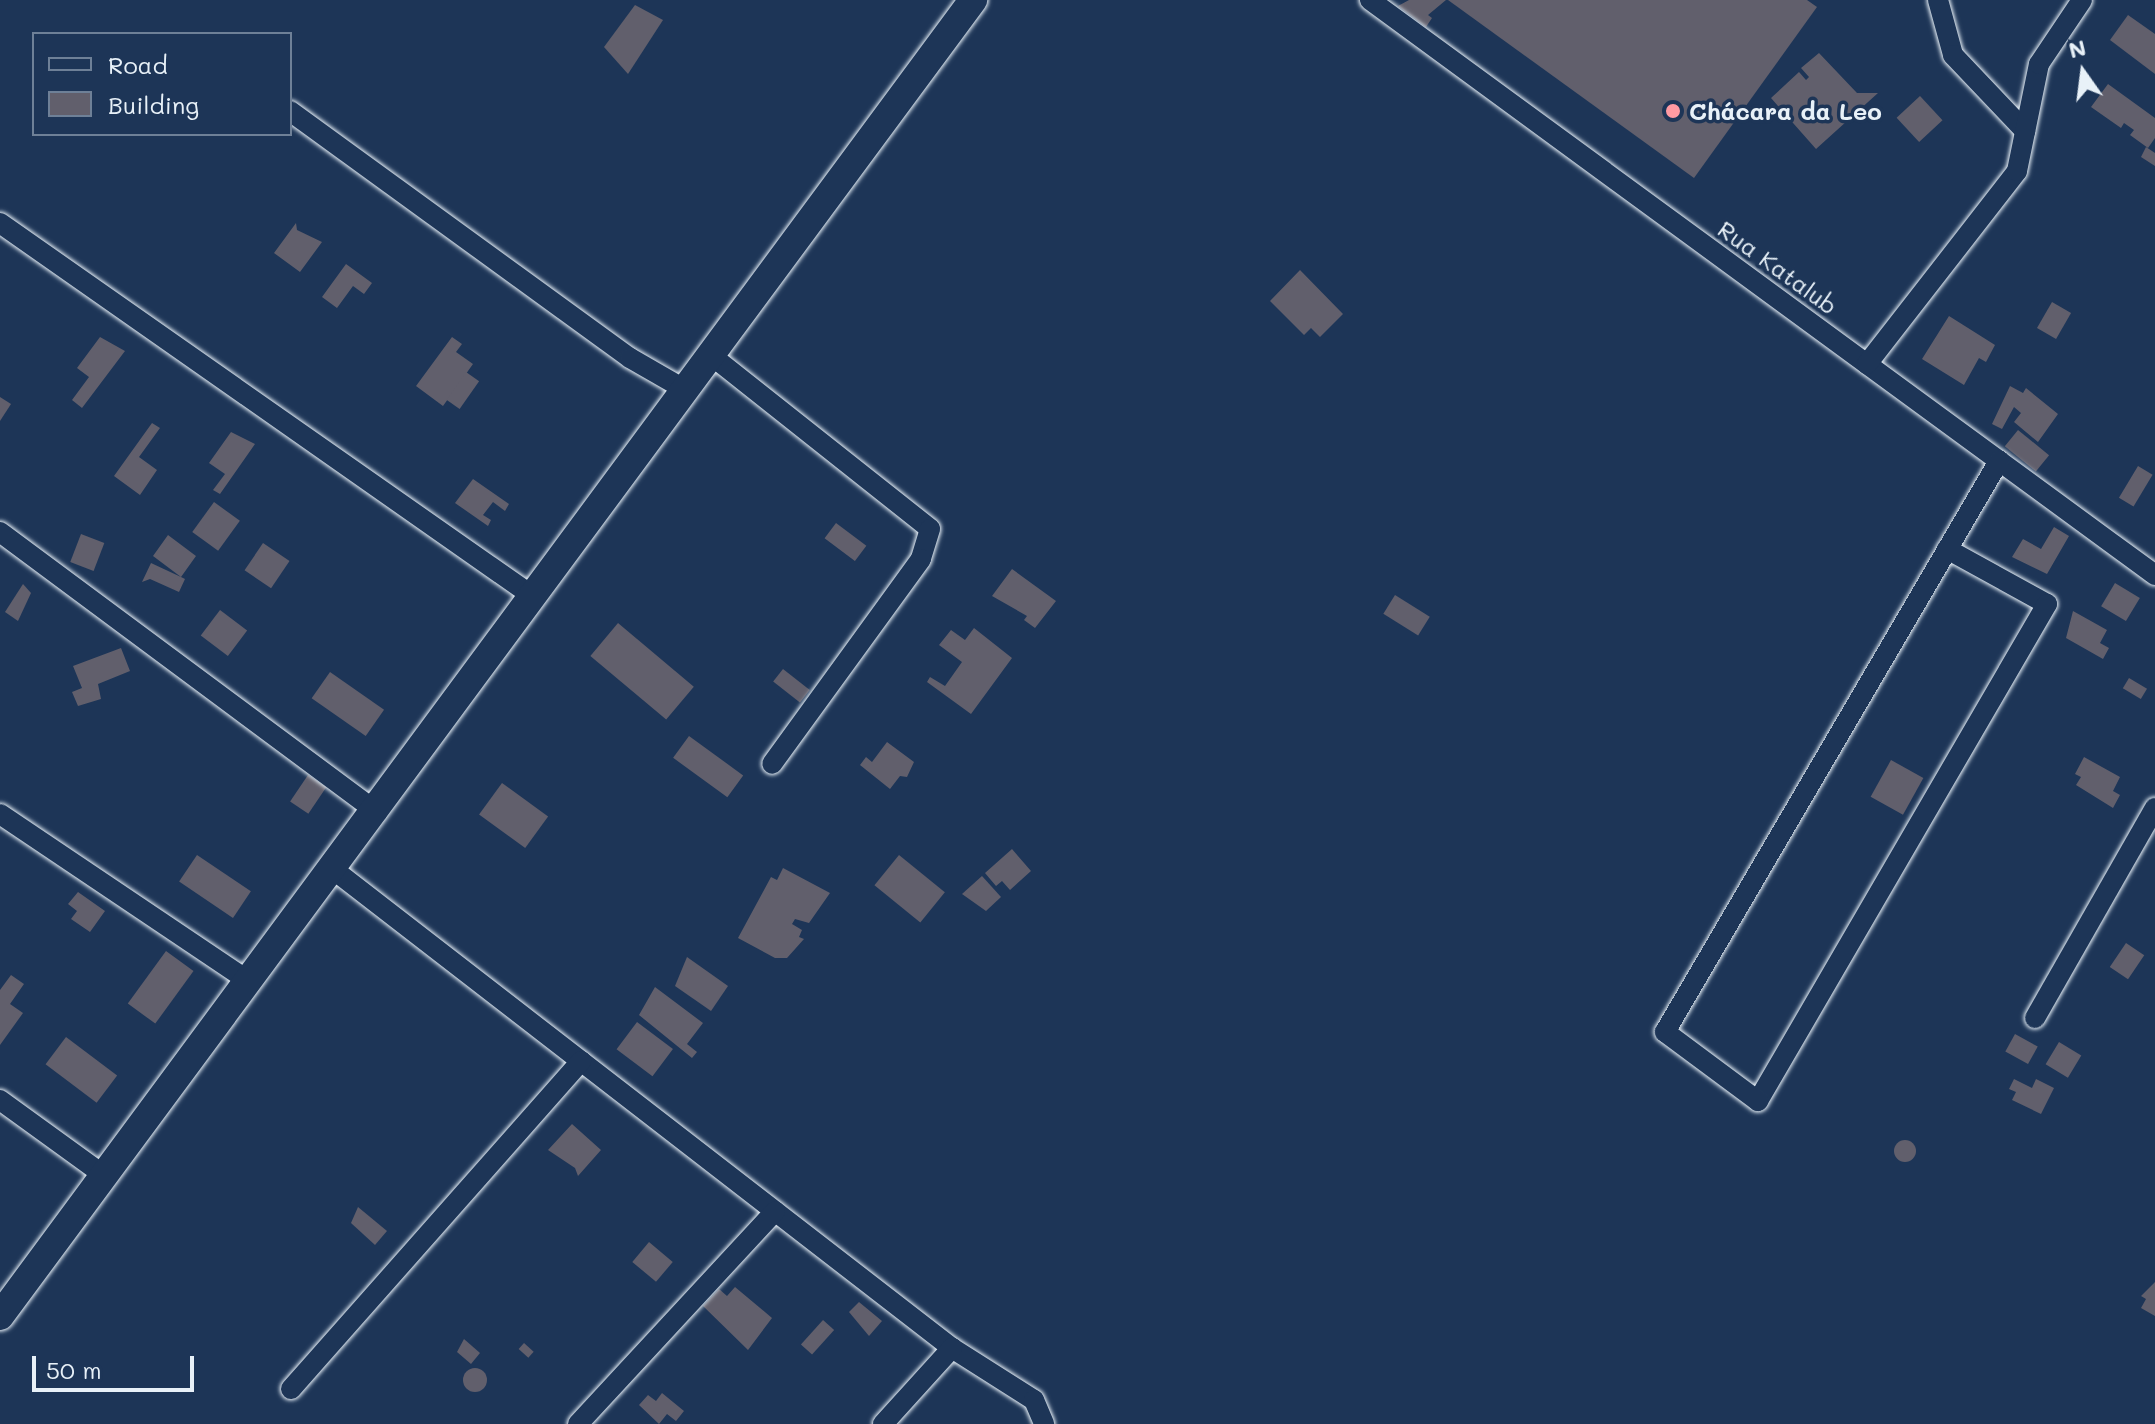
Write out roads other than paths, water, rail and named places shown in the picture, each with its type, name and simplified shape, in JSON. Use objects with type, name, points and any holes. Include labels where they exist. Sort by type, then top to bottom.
[{"type":"main road","points":[[0,1316],[377,812],[684,389],[712,356],[973,0]]},
{"type":"street","name":"Rua Katalub","points":[[1370,0],[2155,575]]},
{"type":"street","points":[[1938,0],[1953,55],[2025,131]]},
{"type":"street","points":[[1867,364],[2017,171],[2039,64],[2082,0]]},
{"type":"street","points":[[292,112],[630,358],[684,389]]},
{"type":"street","points":[[0,223],[534,597]]},
{"type":"street","points":[[712,356],[930,529],[921,559],[772,764]]},
{"type":"street","points":[[1947,549],[2047,604],[1758,1101],[1665,1032],[1947,549],[1999,461]]},
{"type":"street","points":[[0,532],[377,812]]},
{"type":"street","points":[[2035,1018],[2155,808]]},
{"type":"street","points":[[0,814],[250,982]]},
{"type":"street","points":[[334,870],[952,1348],[1034,1400],[1044,1424]]},
{"type":"street","points":[[291,1389],[581,1061]]},
{"type":"street","points":[[0,1100],[105,1176]]},
{"type":"street","points":[[578,1424],[775,1211]]},
{"type":"street","points":[[883,1424],[952,1348]]},
{"type":"place","name":"Chácara da Leo","points":[[1673,111]]}]
